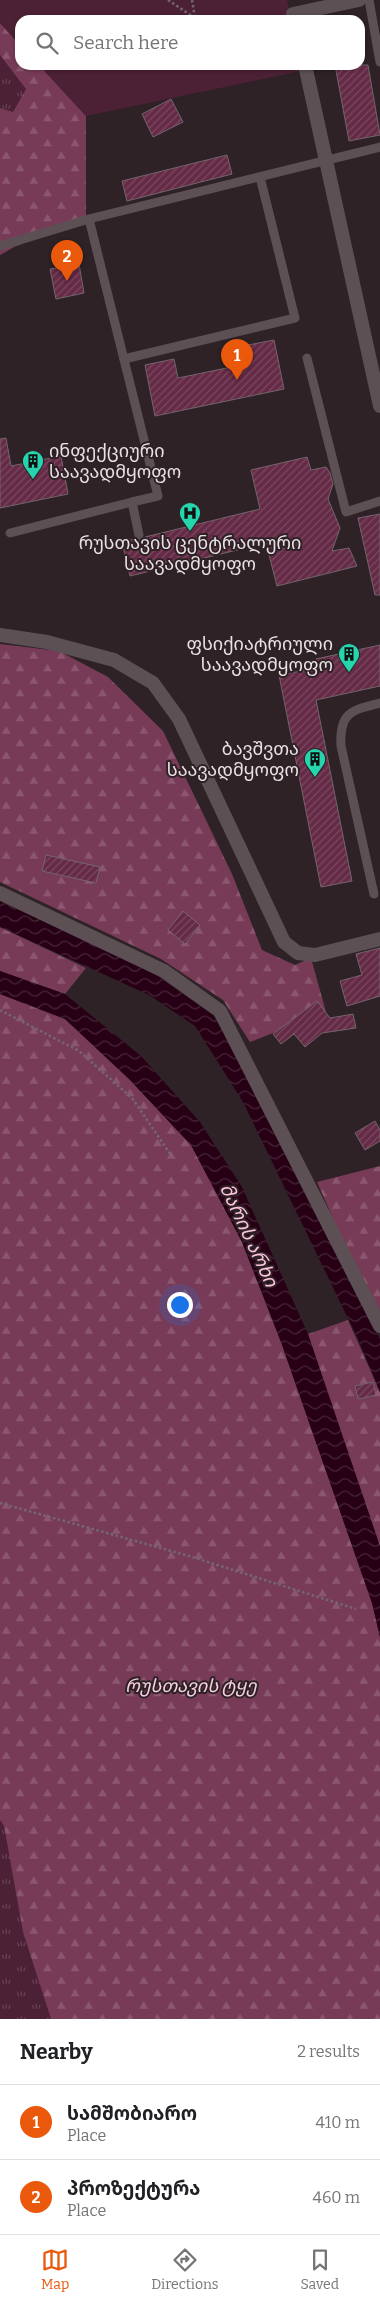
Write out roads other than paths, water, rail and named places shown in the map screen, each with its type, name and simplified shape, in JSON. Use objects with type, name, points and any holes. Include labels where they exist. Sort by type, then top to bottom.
[{"type":"street","points":[[293,11],[359,0]]},
{"type":"street","points":[[306,70],[380,406]]},
{"type":"street","points":[[0,635],[47,642],[114,660],[152,683],[179,719],[284,942],[298,953],[315,954],[380,939]]},
{"type":"street","points":[[0,893],[164,971],[220,1011],[380,1326]]},
{"type":"lane","points":[[369,0],[380,62]]},
{"type":"lane","points":[[0,246],[89,218],[380,147]]},
{"type":"lane","points":[[124,359],[295,318],[260,177]]},
{"type":"lane","points":[[10,533],[158,496],[89,218]]},
{"type":"lane","points":[[307,358],[346,512],[380,501]]},
{"type":"lane","points":[[132,502],[139,535]]},
{"type":"lane","points":[[374,894],[341,746],[340,730],[345,718],[356,709],[380,703]]},
{"type":"water","points":[[0,901],[156,975],[213,1015],[260,1095],[380,1339],[380,1392],[358,1339],[243,1102],[195,1026],[149,995],[0,927]]},
{"type":"water","name":"მარის არხი","points":[[0,971],[65,994],[141,1056],[200,1122],[242,1187],[308,1334],[380,1546],[380,1637],[372,1603],[281,1342],[242,1242],[191,1145],[129,1079],[65,1019],[0,994]]},
{"type":"place","name":"პროზექტურა","points":[[67,281]]},
{"type":"place","name":"სამშობიარო","points":[[237,380]]},
{"type":"place","name":"ინფექციური საავადმყოფო","points":[[33,480]]},
{"type":"place","name":"რუსთავის ცენტრალური საავადმყოფო","points":[[190,532]]},
{"type":"place","name":"ფსიქიატრიული საავადმყოფო","points":[[349,673]]},
{"type":"place","name":"ბავშვთა საავადმყოფო","points":[[315,778]]},
{"type":"park label","name":"რუსთავის ტყე","points":[[191,1686]]}]
